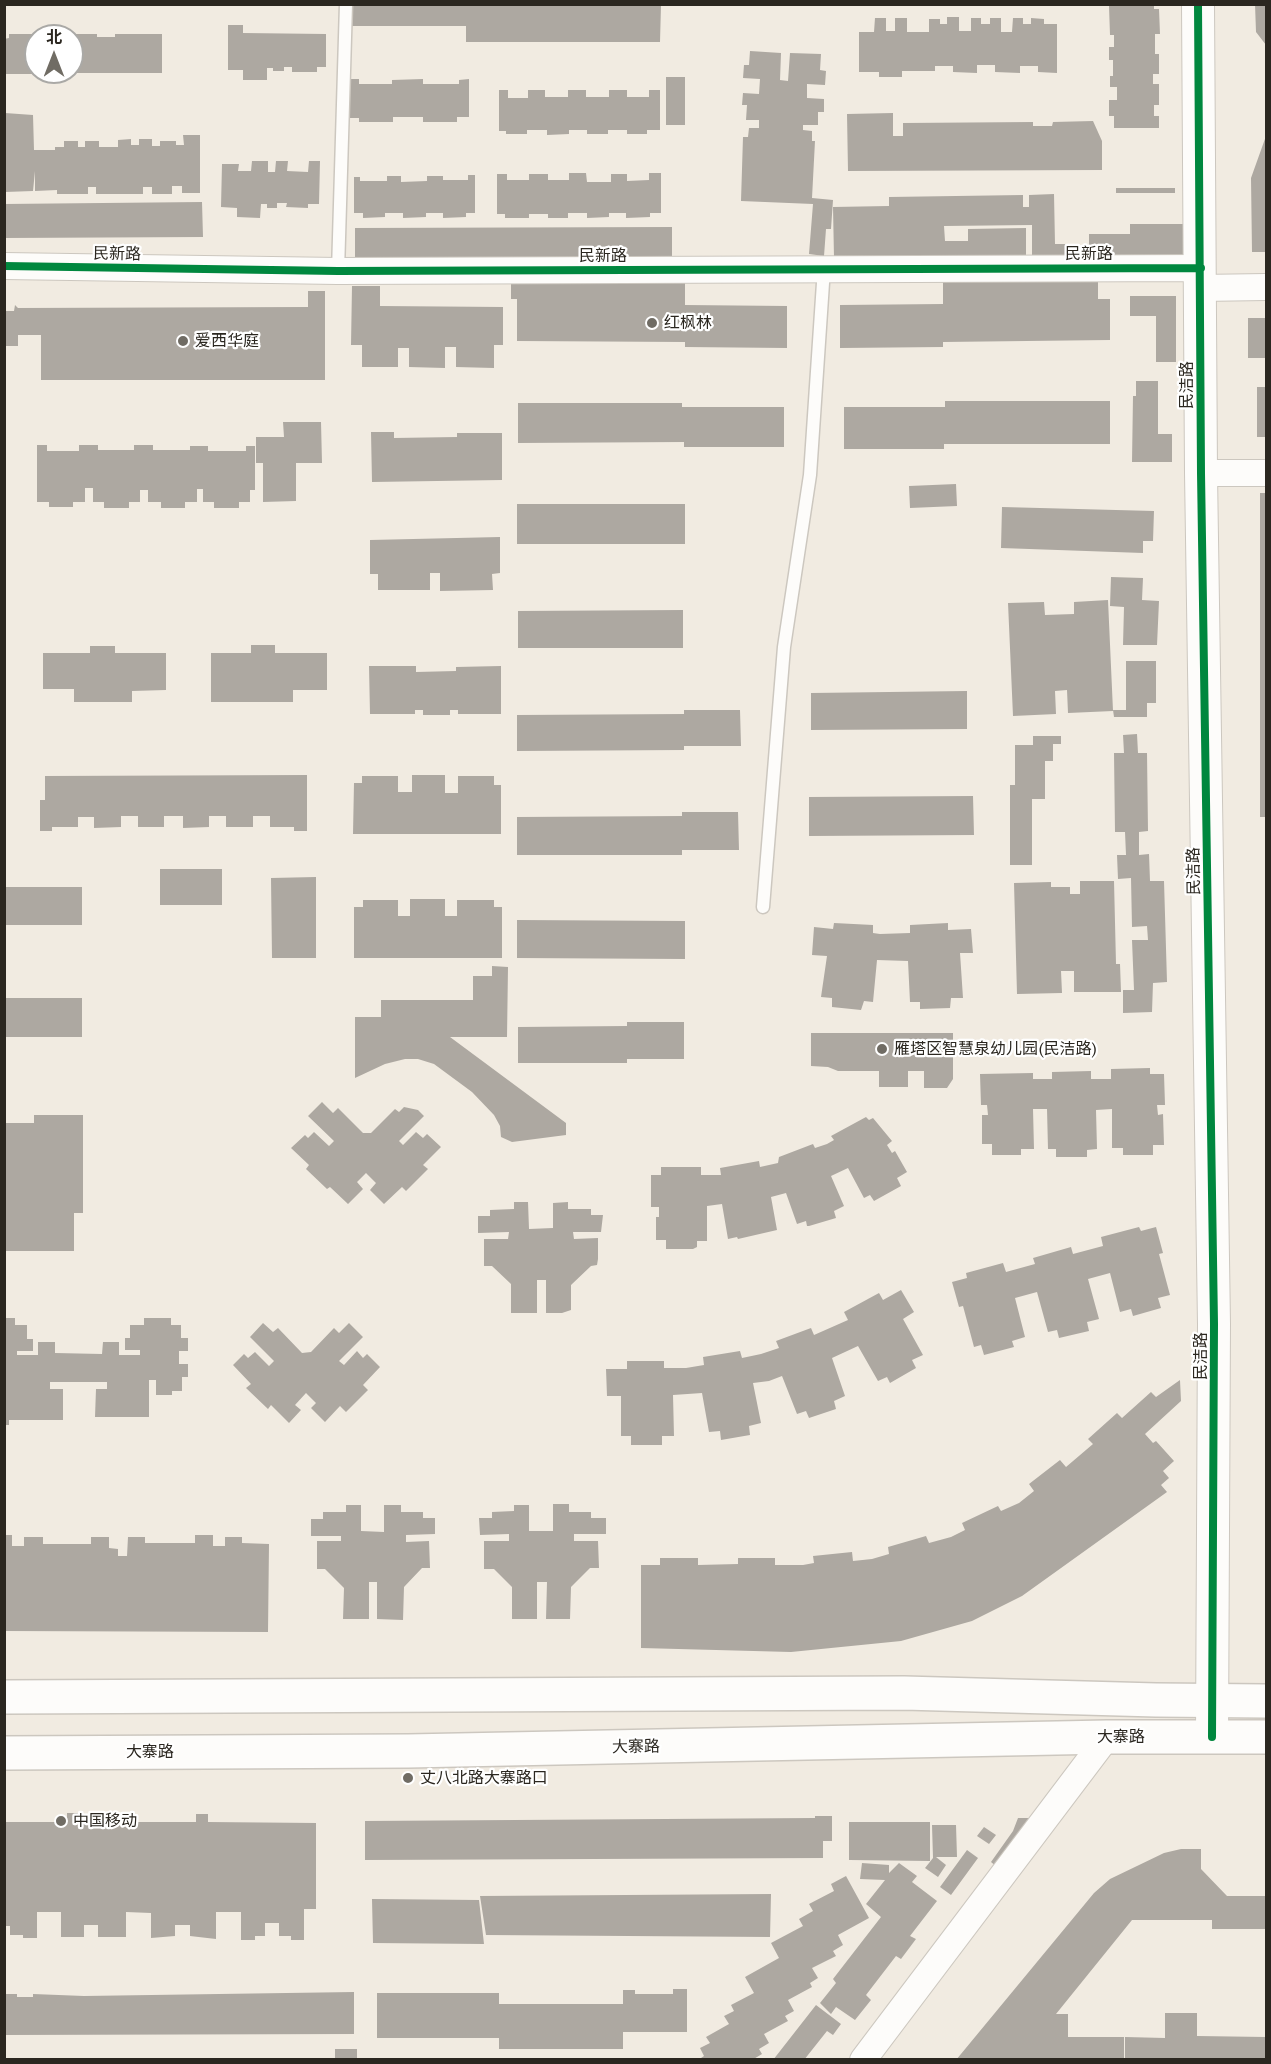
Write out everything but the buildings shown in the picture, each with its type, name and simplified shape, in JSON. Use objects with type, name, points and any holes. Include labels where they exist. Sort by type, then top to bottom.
[{"type":"main road","points":[[4,1697],[904,1693],[1266,1701]]},
{"type":"main road","name":"大寨路","points":[[4,1753],[408,1751],[1107,1737],[1266,1737]]},
{"type":"street","name":"民洁路","points":[[1198,4],[1201,473],[1213,1152],[1212,1737]]},
{"type":"street","name":"民新路","points":[[4,266],[338,271],[824,268],[1201,278],[1266,287]]},
{"type":"street","points":[[1201,473],[1266,473]]},
{"type":"street","points":[[863,2060],[1107,1737]]},
{"type":"lane","points":[[338,271],[346,4]]},
{"type":"lane","points":[[763,908],[784,647],[810,475],[824,268]]},
{"type":"cycle path","points":[[1198,4],[1201,473],[1214,1324],[1212,1737]]},
{"type":"cycle path","points":[[4,266],[338,271],[1201,268]]},
{"type":"place","name":"红枫林","points":[[652,323]]},
{"type":"place","name":"爱西华庭","points":[[183,341]]},
{"type":"place","name":"雁塔区智慧泉幼儿园(民洁路)","points":[[882,1049]]},
{"type":"place","name":"丈八北路大寨路口","points":[[408,1778]]},
{"type":"place","name":"中国移动","points":[[61,1821]]}]
